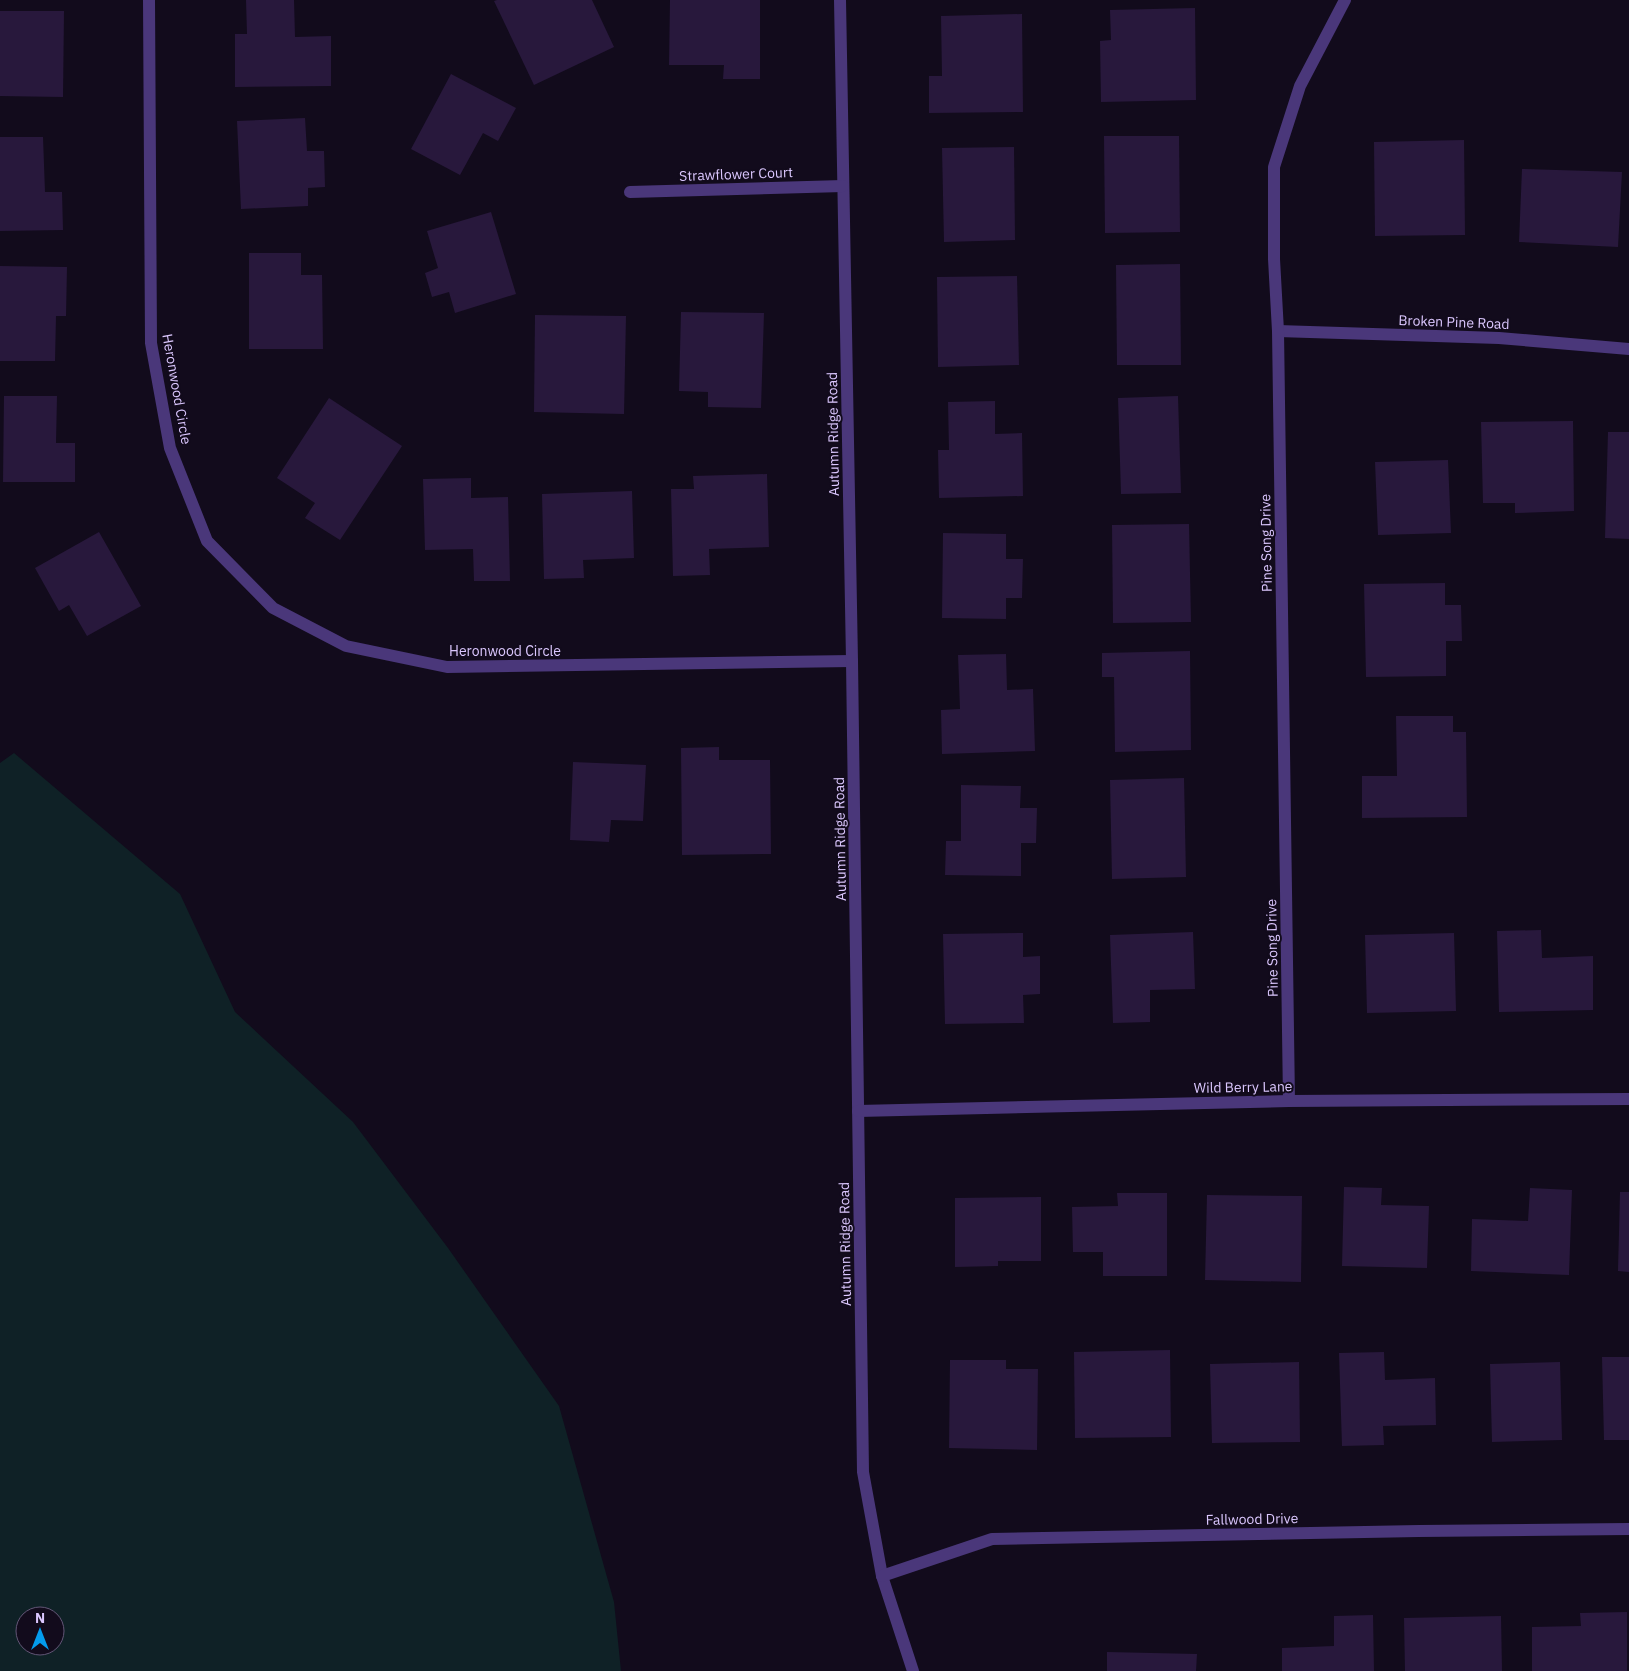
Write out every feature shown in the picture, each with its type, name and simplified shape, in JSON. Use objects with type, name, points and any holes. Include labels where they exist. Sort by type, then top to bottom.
[{"type":"street","name":"Heronwood Circle","points":[[149,0],[151,343],[170,448],[207,541],[273,608],[346,646],[447,667],[852,661]]},
{"type":"street","name":"Autumn Ridge Road","points":[[840,0],[852,661],[863,1472],[882,1576],[913,1671]]},
{"type":"street","name":"Pine Song Drive","points":[[1289,1101],[1274,167],[1300,86],[1345,0]]},
{"type":"street","name":"Strawflower Court","points":[[630,192],[843,186]]},
{"type":"street","name":"Broken Pine Road","points":[[1278,331],[1498,338],[1629,349]]},
{"type":"street","name":"Wild Berry Lane","points":[[858,1111],[1289,1101],[1629,1099]]},
{"type":"street","name":"Fallwood Drive","points":[[882,1576],[992,1539],[1629,1529]]},
{"type":"shaded area","points":[[14,753],[180,894],[235,1012],[353,1122],[448,1248],[559,1406],[614,1602],[621,1671],[0,1671],[0,763]]},
{"type":"building","points":[[246,0],[294,0],[295,37],[331,36],[331,86],[235,87],[235,34],[247,34]]},
{"type":"building","points":[[592,0],[614,47],[534,85],[494,1]]},
{"type":"building","points":[[670,0],[760,0],[760,79],[723,79],[724,65],[669,65]]},
{"type":"building","points":[[1195,8],[1196,100],[1101,102],[1100,41],[1111,40],[1110,10]]},
{"type":"building","points":[[0,11],[64,11],[63,97],[0,96]]},
{"type":"building","points":[[1022,14],[1023,112],[929,113],[929,76],[942,76],[941,16]]},
{"type":"building","points":[[451,74],[516,108],[498,141],[483,133],[460,175],[411,149]]},
{"type":"building","points":[[305,118],[307,151],[324,151],[325,187],[308,188],[308,206],[241,209],[237,121]]},
{"type":"building","points":[[1104,136],[1179,136],[1180,232],[1105,233]]},
{"type":"building","points":[[0,137],[43,137],[45,192],[62,192],[63,230],[0,231]]},
{"type":"building","points":[[1464,140],[1465,235],[1375,236],[1374,142]]},
{"type":"building","points":[[1014,147],[1015,240],[944,242],[942,148]]},
{"type":"building","points":[[1522,169],[1622,172],[1618,247],[1519,242]]},
{"type":"building","points":[[491,212],[516,294],[455,313],[449,292],[432,297],[425,273],[438,268],[427,231]]},
{"type":"building","points":[[249,253],[301,253],[301,275],[322,275],[323,349],[249,349]]},
{"type":"building","points":[[1180,264],[1181,365],[1117,365],[1116,265]]},
{"type":"building","points":[[0,266],[67,267],[66,316],[56,316],[55,361],[0,361]]},
{"type":"building","points":[[1017,276],[1019,365],[938,367],[937,277]]},
{"type":"building","points":[[681,312],[764,313],[761,408],[708,407],[708,392],[679,391]]},
{"type":"building","points":[[535,315],[626,316],[624,414],[534,412]]},
{"type":"building","points":[[4,396],[57,396],[56,443],[75,443],[75,482],[3,482]]},
{"type":"building","points":[[1178,396],[1181,493],[1121,494],[1118,398]]},
{"type":"building","points":[[329,398],[402,446],[340,540],[305,518],[315,503],[277,478]]},
{"type":"building","points":[[995,401],[995,434],[1022,433],[1023,496],[939,498],[938,450],[949,450],[948,402]]},
{"type":"building","points":[[1573,421],[1574,511],[1515,513],[1515,503],[1483,503],[1481,422]]},
{"type":"building","points":[[1608,432],[1629,432],[1629,539],[1605,538]]},
{"type":"building","points":[[1448,460],[1451,533],[1378,535],[1375,462]]},
{"type":"building","points":[[767,474],[769,547],[709,549],[710,575],[673,576],[671,489],[694,489],[693,476]]},
{"type":"building","points":[[471,478],[471,498],[508,497],[510,581],[474,581],[473,549],[425,550],[423,479]]},
{"type":"building","points":[[632,491],[634,558],[583,560],[584,578],[544,579],[542,494]]},
{"type":"building","points":[[1189,524],[1191,622],[1113,623],[1112,525]]},
{"type":"building","points":[[99,532],[141,606],[87,636],[69,605],[59,611],[35,568]]},
{"type":"building","points":[[943,533],[1006,534],[1006,559],[1023,559],[1022,598],[1006,598],[1006,619],[942,618]]},
{"type":"building","points":[[1445,583],[1445,605],[1461,605],[1462,641],[1446,641],[1446,676],[1366,677],[1364,584]]},
{"type":"building","points":[[1190,651],[1191,750],[1115,752],[1114,677],[1102,677],[1102,653]]},
{"type":"building","points":[[1006,654],[1007,690],[1033,689],[1035,751],[942,754],[941,710],[960,709],[958,655]]},
{"type":"building","points":[[1396,716],[1453,716],[1453,732],[1466,732],[1467,817],[1362,818],[1362,776],[1397,776]]},
{"type":"building","points":[[719,747],[719,760],[770,760],[771,854],[682,855],[681,748]]},
{"type":"building","points":[[573,762],[646,765],[643,821],[611,820],[609,842],[570,840]]},
{"type":"building","points":[[1184,778],[1186,877],[1112,879],[1110,780]]},
{"type":"building","points":[[961,785],[1021,786],[1020,808],[1037,808],[1036,843],[1021,843],[1021,876],[945,875],[946,841],[961,841]]},
{"type":"building","points":[[1541,930],[1542,958],[1593,956],[1593,1010],[1499,1012],[1497,931]]},
{"type":"building","points":[[1193,932],[1195,989],[1150,990],[1150,1022],[1113,1023],[1110,935]]},
{"type":"building","points":[[1023,933],[1023,957],[1040,956],[1040,994],[1023,995],[1024,1023],[945,1024],[943,934]]},
{"type":"building","points":[[1454,933],[1456,1011],[1367,1013],[1365,935]]},
{"type":"building","points":[[1344,1187],[1382,1188],[1381,1205],[1429,1206],[1427,1268],[1342,1266]]},
{"type":"building","points":[[1530,1188],[1572,1190],[1569,1275],[1471,1271],[1472,1219],[1528,1221]]},
{"type":"building","points":[[1620,1192],[1629,1192],[1629,1272],[1618,1271]]},
{"type":"building","points":[[1117,1193],[1167,1193],[1167,1276],[1103,1276],[1103,1252],[1073,1252],[1072,1207],[1118,1206]]},
{"type":"building","points":[[1207,1195],[1302,1196],[1301,1282],[1205,1280]]},
{"type":"building","points":[[1041,1197],[1041,1261],[998,1261],[998,1266],[955,1267],[955,1198]]},
{"type":"building","points":[[1170,1350],[1171,1437],[1075,1438],[1074,1352]]},
{"type":"building","points":[[1384,1352],[1385,1380],[1435,1378],[1436,1425],[1383,1426],[1384,1445],[1342,1446],[1339,1353]]},
{"type":"building","points":[[1602,1357],[1629,1357],[1629,1440],[1604,1440]]},
{"type":"building","points":[[950,1360],[1006,1360],[1006,1369],[1038,1369],[1037,1450],[949,1448]]},
{"type":"building","points":[[1299,1362],[1300,1442],[1212,1443],[1210,1364]]},
{"type":"building","points":[[1560,1362],[1562,1440],[1492,1442],[1490,1364]]},
{"type":"building","points":[[1627,1612],[1627,1671],[1532,1671],[1532,1627],[1581,1626],[1580,1613]]},
{"type":"building","points":[[1373,1615],[1374,1671],[1282,1671],[1282,1648],[1334,1646],[1334,1616]]},
{"type":"building","points":[[1501,1616],[1502,1671],[1405,1671],[1404,1618]]},
{"type":"building","points":[[1107,1652],[1197,1654],[1196,1671],[1107,1671]]}]
